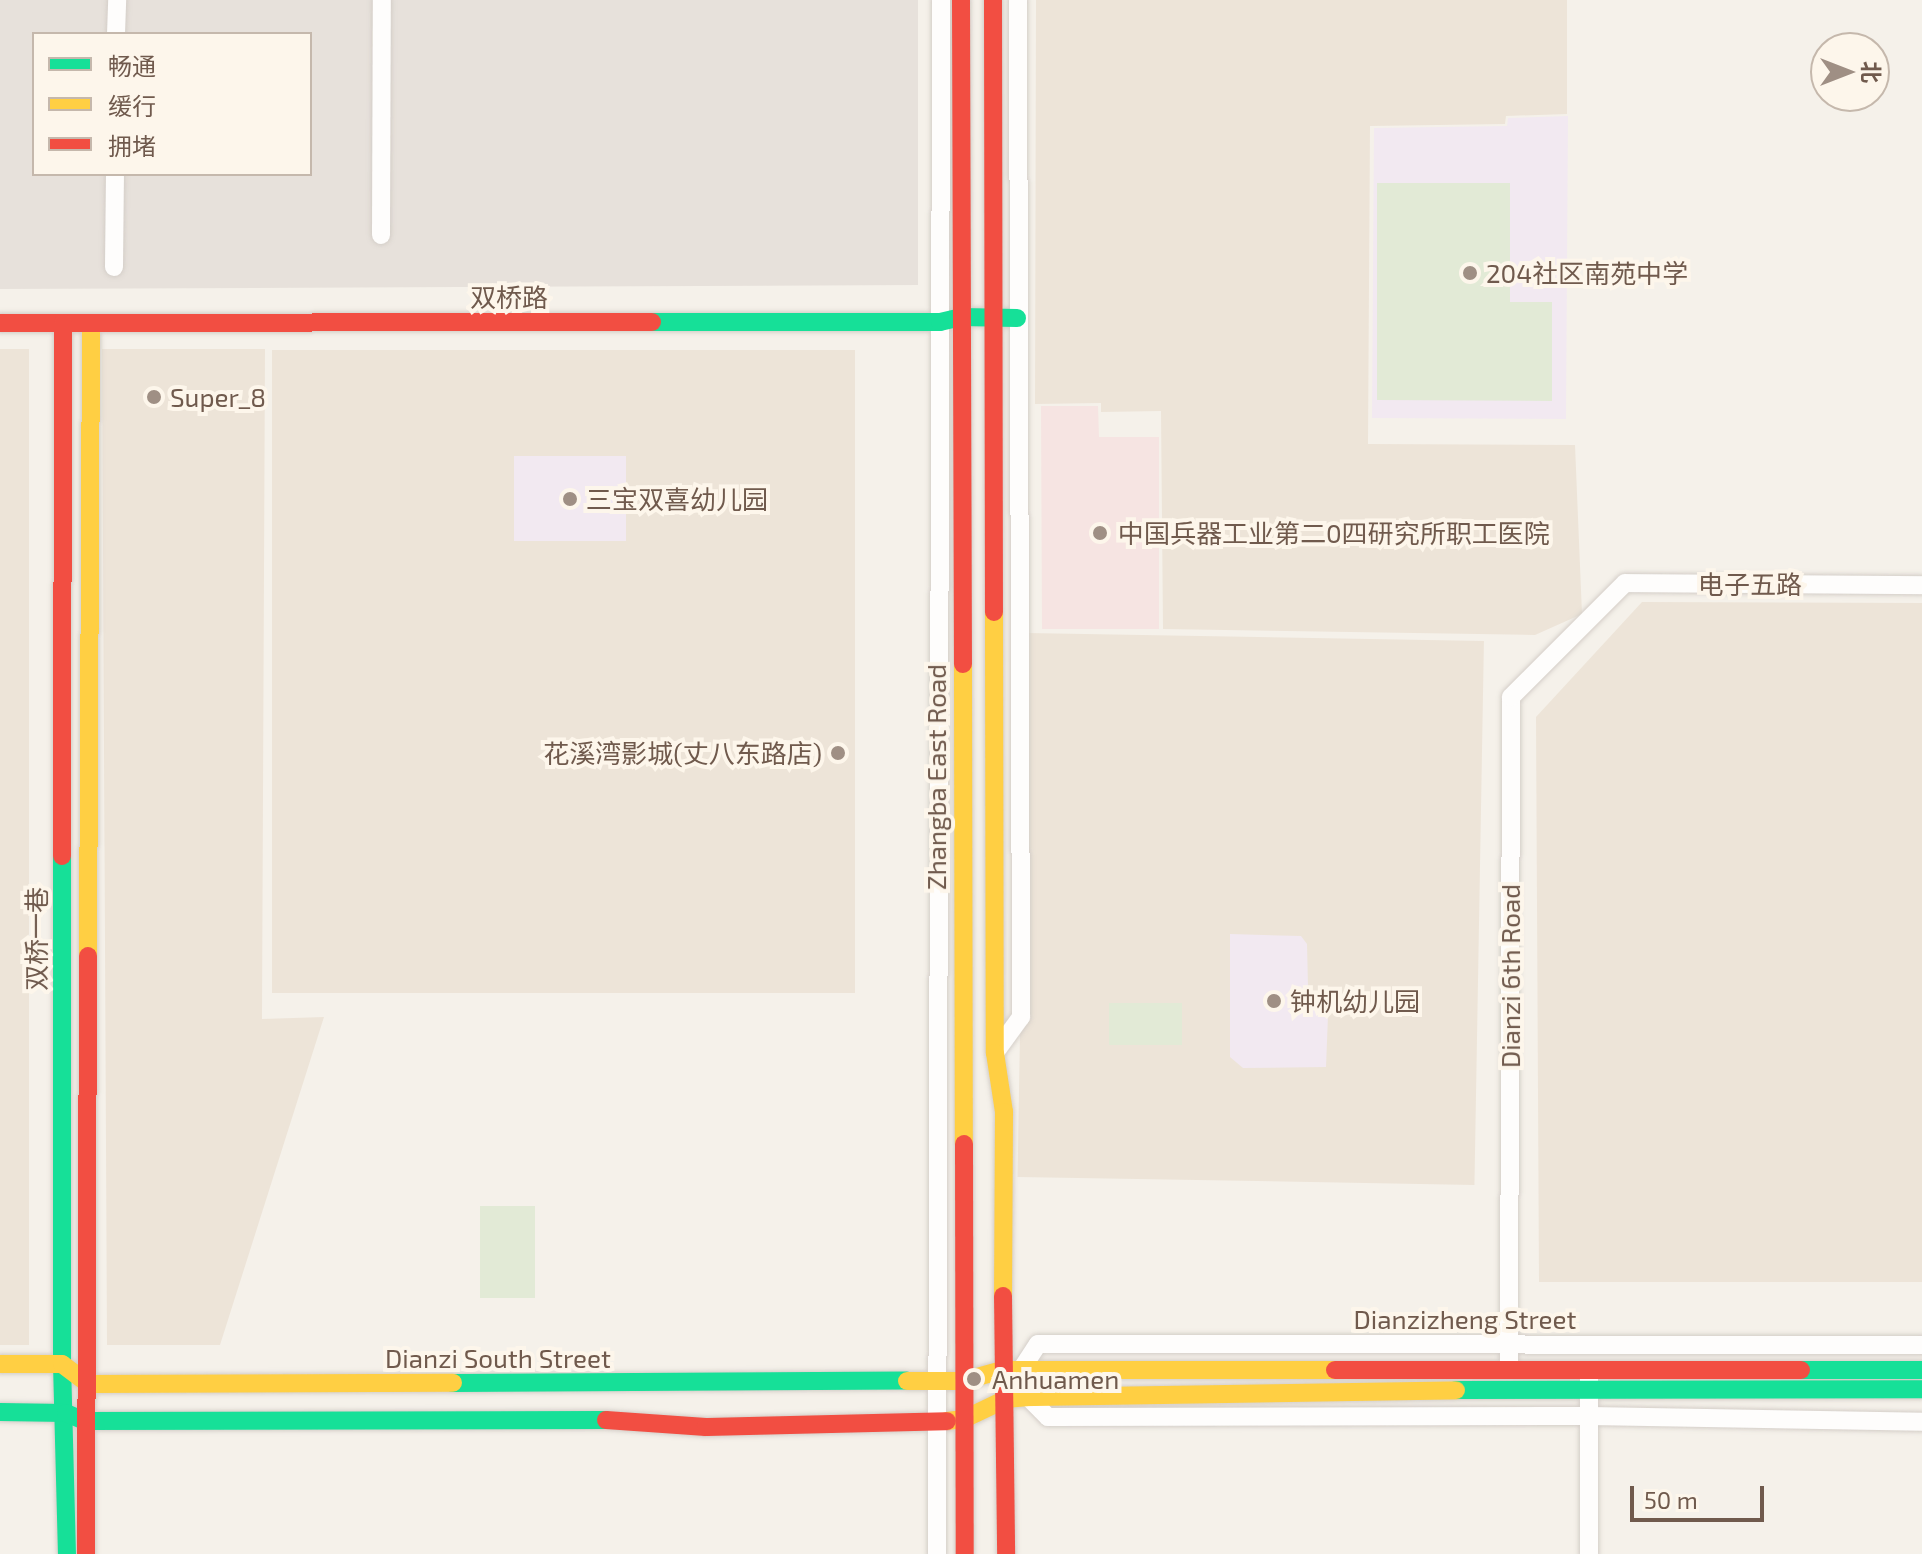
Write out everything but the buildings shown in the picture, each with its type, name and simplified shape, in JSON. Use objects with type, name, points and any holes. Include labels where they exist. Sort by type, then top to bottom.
[{"type":"main road","name":"Zhangba East Road","points":[[961,0],[965,1554]]},
{"type":"main road","points":[[993,0],[995,1053],[1004,1112],[1011,1370],[1006,1399],[1006,1554]]},
{"type":"main road","name":"双桥路","points":[[0,323],[940,322],[961,317],[1017,318]]},
{"type":"main road","name":"双桥一巷","points":[[63,323],[62,1364],[66,1413],[67,1554]]},
{"type":"main road","name":"双桥一巷","points":[[86,1554],[91,324]]},
{"type":"main road","points":[[0,1364],[62,1364],[89,1384]]},
{"type":"main road","name":"Dianzizheng Street","points":[[1011,1370],[1509,1369],[1589,1379],[1922,1389]]},
{"type":"main road","name":"Dianzi South Street","points":[[89,1384],[573,1385],[963,1381],[1011,1370]]},
{"type":"main road","name":"Dianzizheng Street","points":[[964,1419],[1006,1399],[1028,1397],[1922,1370]]},
{"type":"main road","points":[[0,1412],[66,1413],[85,1421],[644,1420],[706,1427],[935,1423],[964,1419]]},
{"type":"street","points":[[116,32],[117,0]]},
{"type":"street","points":[[381,235],[382,0]]},
{"type":"street","name":"Zhangba East Road","points":[[937,1554],[935,1380],[940,964],[941,0]]},
{"type":"street","points":[[995,1053],[1021,1017],[1018,0]]},
{"type":"street","points":[[114,267],[115,176]]},
{"type":"street","name":"电子五路","points":[[1592,616],[1625,583],[1922,585]]},
{"type":"street","name":"Dianzi 6th Road","points":[[1509,1369],[1511,697],[1592,616]]},
{"type":"street","points":[[994,886],[1019,886]]},
{"type":"street","name":"Dianzizheng Street","points":[[1011,1370],[1038,1344],[1922,1345]]},
{"type":"street","points":[[1589,1379],[1589,1554]]},
{"type":"street","points":[[1028,1397],[1048,1417],[1590,1416],[1922,1422]]},
{"type":"shaded area","points":[[0,0],[918,0],[918,285],[0,289]]},
{"type":"shaded area","points":[[1036,0],[1567,0],[1567,114],[1506,116],[1505,124],[1370,126],[1368,444],[1575,445],[1582,614],[1535,635],[1163,629],[1161,411],[1101,412],[1101,403],[1035,404]]},
{"type":"shaded area","name":"204社区南苑中学","points":[[1568,116],[1566,419],[1372,418],[1374,128],[1507,126],[1508,118]]},
{"type":"shaded area","points":[[0,349],[29,349],[29,1345],[0,1345]]},
{"type":"shaded area","points":[[102,349],[265,349],[262,1019],[324,1017],[220,1345],[107,1345]]},
{"type":"shaded area","points":[[272,350],[855,350],[855,993],[272,993]]},
{"type":"shaded area","name":"中国兵器工业第二0四研究所职工医院","points":[[1041,406],[1098,406],[1099,437],[1159,437],[1159,629],[1042,629]]},
{"type":"shaded area","name":"三宝双喜幼儿园","points":[[514,456],[626,456],[626,541],[514,541]]},
{"type":"shaded area","points":[[1642,602],[1922,603],[1922,1282],[1539,1282],[1536,717]]},
{"type":"shaded area","points":[[1027,633],[1484,641],[1474,1185],[1018,1177]]},
{"type":"shaded area","name":"钟机幼儿园","points":[[1230,934],[1301,936],[1307,944],[1308,986],[1328,1016],[1326,1067],[1243,1068],[1230,1057]]},
{"type":"green space","points":[[1377,183],[1510,183],[1510,302],[1552,302],[1552,401],[1377,400]]},
{"type":"green space","points":[[1109,1003],[1182,1003],[1182,1045],[1109,1045]]},
{"type":"green space","points":[[480,1206],[535,1206],[535,1298],[480,1298]]},
{"type":"traffic: fast","points":[[652,322],[940,322],[961,317],[1017,318]]},
{"type":"traffic: fast","points":[[62,856],[62,1364],[67,1554]]},
{"type":"traffic: fast","points":[[1801,1370],[1922,1370]]},
{"type":"traffic: fast","points":[[453,1383],[907,1381]]},
{"type":"traffic: fast","points":[[1456,1390],[1922,1389]]},
{"type":"traffic: fast","points":[[0,1412],[66,1413],[85,1421],[606,1420]]},
{"type":"traffic: slow","points":[[88,956],[91,324]]},
{"type":"traffic: slow","points":[[994,612],[995,1053],[1004,1112],[1003,1296]]},
{"type":"traffic: slow","points":[[963,664],[964,1144]]},
{"type":"traffic: slow","points":[[0,1364],[62,1364],[89,1384],[453,1383]]},
{"type":"traffic: slow","points":[[907,1381],[963,1381],[1002,1370],[1335,1370]]},
{"type":"traffic: slow","points":[[947,1421],[964,1419],[1006,1399],[1028,1397],[1456,1390]]},
{"type":"traffic: jam","points":[[961,0],[963,664]]},
{"type":"traffic: jam","points":[[993,0],[994,612]]},
{"type":"traffic: jam","points":[[0,323],[652,322]]},
{"type":"traffic: jam","points":[[62,856],[63,323]]},
{"type":"traffic: jam","points":[[86,1554],[88,956]]},
{"type":"traffic: jam","points":[[964,1144],[965,1554]]},
{"type":"traffic: jam","points":[[1003,1296],[1006,1554]]},
{"type":"traffic: jam","points":[[1335,1370],[1801,1370]]},
{"type":"traffic: jam","points":[[606,1420],[706,1427],[947,1421]]},
{"type":"place","name":"204社区南苑中学","points":[[1470,273]]},
{"type":"place","name":"Super_8","points":[[154,397]]},
{"type":"place","name":"三宝双喜幼儿园","points":[[570,499]]},
{"type":"place","name":"中国兵器工业第二0四研究所职工医院","points":[[1100,533]]},
{"type":"place","name":"花溪湾影城(丈八东路店)","points":[[838,753]]},
{"type":"place","name":"钟机幼儿园","points":[[1274,1001]]},
{"type":"place","name":"Anhuamen","points":[[974,1379]]}]
